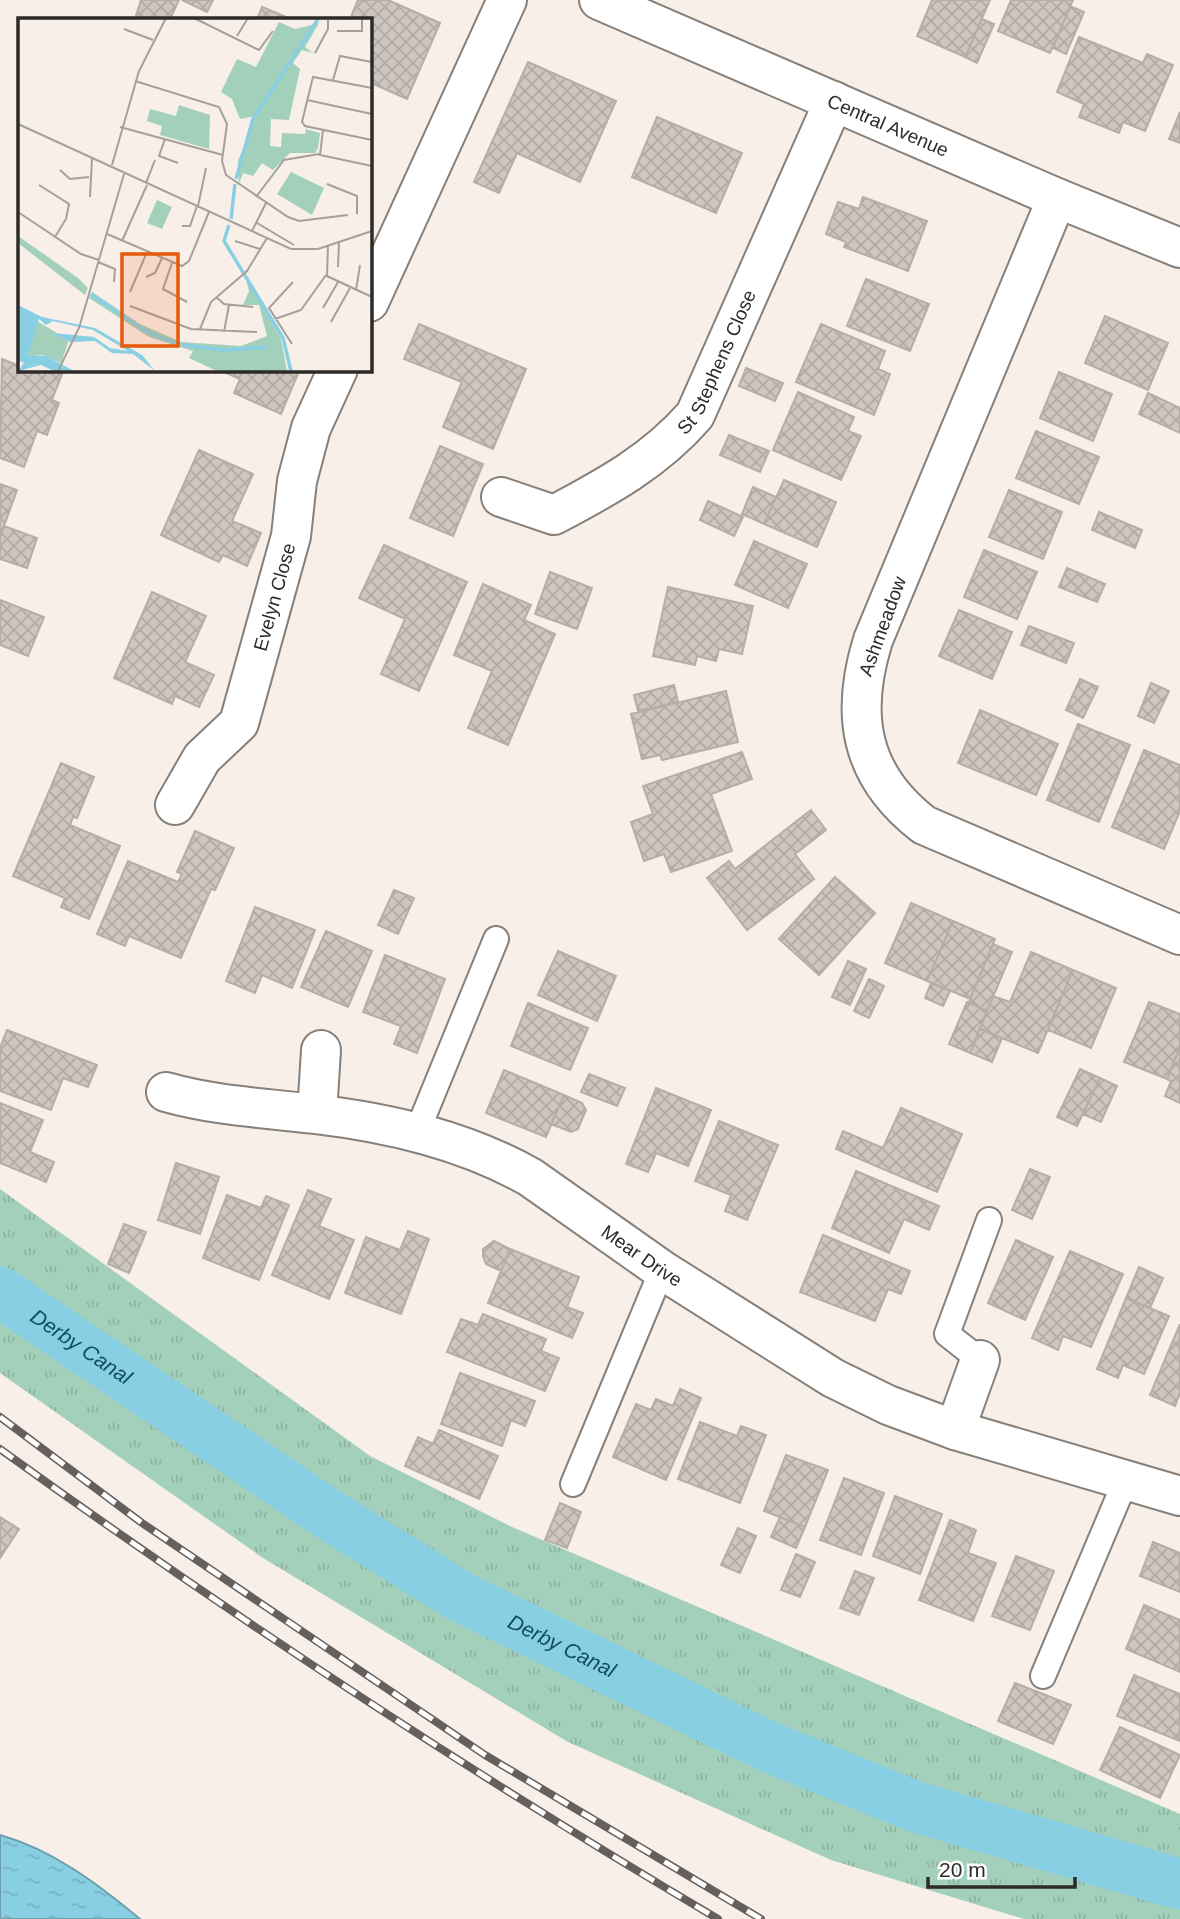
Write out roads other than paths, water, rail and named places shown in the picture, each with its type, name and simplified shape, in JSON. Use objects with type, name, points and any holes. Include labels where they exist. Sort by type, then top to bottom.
[{"type":"street","points":[[371,298],[507,0]]},
{"type":"street","name":"Central Avenue","points":[[599,0],[1056,198],[1180,248]]},
{"type":"street","name":"St Stephens Close","points":[[501,497],[554,515],[635,471],[671,443],[695,415],[834,101]]},
{"type":"street","name":"Ashmeadow","points":[[1056,198],[873,640],[862,674],[859,710],[863,737],[876,771],[907,812],[923,825],[1180,935]]},
{"type":"street","name":"Evelyn Close","points":[[175,805],[202,758],[239,723],[290,536],[297,481],[311,428],[337,371]]},
{"type":"street","points":[[317,1114],[321,1050]]},
{"type":"street","name":"Mear Drive","points":[[166,1092],[199,1101],[317,1114],[417,1132],[501,1160],[530,1177],[662,1270],[833,1378],[888,1405],[955,1430],[1180,1496]]},
{"type":"street","points":[[955,1430],[980,1360]]},
{"type":"lane","points":[[417,1132],[496,939]]},
{"type":"lane","points":[[980,1360],[947,1334],[989,1220]]},
{"type":"lane","points":[[573,1484],[662,1270]]},
{"type":"lane","points":[[1043,1676],[1125,1482]]},
{"type":"water","points":[[0,1835],[20,1841],[57,1859],[108,1893],[140,1919],[0,1919]]},
{"type":"waterway","name":"Derby Canal","points":[[0,1292],[328,1514],[461,1597],[767,1746],[916,1807],[1180,1884]]},
{"type":"railway","points":[[0,1417],[142,1523],[485,1755],[761,1919]]},
{"type":"railway","points":[[0,1449],[264,1633],[444,1751],[718,1919]]}]
